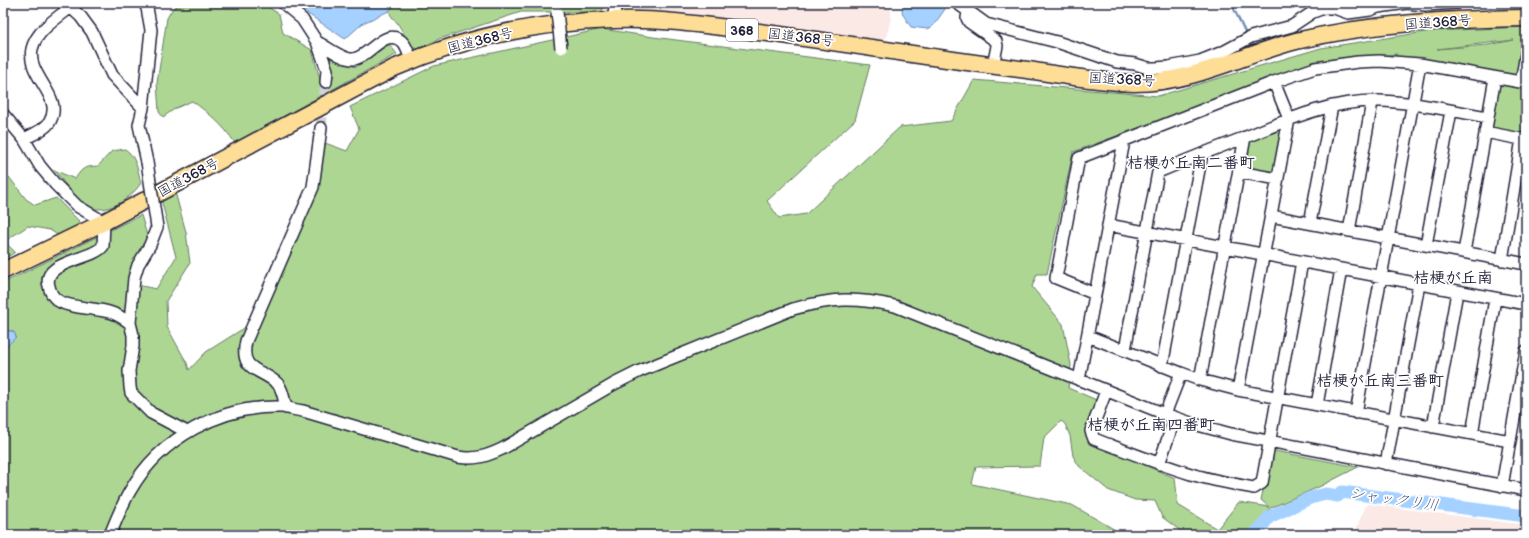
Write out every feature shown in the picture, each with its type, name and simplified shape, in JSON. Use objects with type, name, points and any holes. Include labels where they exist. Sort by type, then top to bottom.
[{"type":"highway","name":"国道368号","points":[[3,271],[104,222],[375,78],[443,49],[469,41],[525,28],[613,20],[684,23],[819,39],[993,66],[1133,83],[1166,81],[1205,72],[1254,54],[1322,35],[1388,26],[1526,18]]},
{"type":"street","points":[[144,3],[147,8],[151,30],[143,108],[139,125],[147,162],[157,228],[153,239],[140,259],[136,272],[132,294],[130,323],[133,353],[129,380],[131,393],[151,412],[187,432]]},
{"type":"street","points":[[283,3],[302,20],[317,42],[327,70],[326,82]]},
{"type":"street","points":[[613,20],[616,3]]},
{"type":"street","points":[[957,3],[986,24],[1057,42],[1118,62],[1135,64],[1148,68],[1169,67],[1200,60],[1225,51],[1248,39],[1292,26],[1313,12],[1324,8],[1334,8],[1348,13],[1407,3],[1425,5],[1457,3]]},
{"type":"street","points":[[24,139],[37,133],[49,123],[53,114],[53,104],[48,92],[33,68],[31,58],[32,48],[41,32],[69,5],[81,16],[92,32],[112,75],[143,108]]},
{"type":"street","points":[[557,12],[561,48]]},
{"type":"street","points":[[968,12],[967,18],[969,22],[996,41],[997,46],[993,66]]},
{"type":"street","points":[[317,42],[343,57],[354,59],[362,56],[381,41],[392,38],[400,40],[412,61]]},
{"type":"street","points":[[1095,294],[1056,278],[1079,158],[1274,82],[1315,68],[1379,61],[1420,64],[1524,83],[1526,54]]},
{"type":"street","points":[[1356,413],[1420,64]]},
{"type":"street","points":[[1464,252],[1496,78]]},
{"type":"street","points":[[1238,390],[1289,119],[1274,82]]},
{"type":"street","points":[[1125,350],[1158,172],[1289,119],[1332,106],[1372,102],[1412,104],[1488,117]]},
{"type":"street","points":[[1349,231],[1372,102]]},
{"type":"street","points":[[1310,223],[1332,106]]},
{"type":"street","points":[[1426,245],[1451,111]]},
{"type":"street","points":[[3,114],[24,139],[40,166],[55,184],[77,206],[104,222],[104,242],[101,249],[70,261],[51,273],[48,283],[51,294],[58,302],[115,313],[130,323]]},
{"type":"street","points":[[286,408],[280,388],[273,381],[250,366],[244,356],[244,350],[246,341],[313,187],[321,128]]},
{"type":"street","points":[[1485,132],[1524,140],[1502,260]]},
{"type":"street","points":[[1200,380],[1245,137]]},
{"type":"street","points":[[1079,380],[1124,141]]},
{"type":"street","points":[[1162,366],[1202,154]]},
{"type":"street","points":[[1239,172],[1278,179]]},
{"type":"street","points":[[1271,216],[1526,264]]},
{"type":"street","points":[[1108,225],[1526,304]]},
{"type":"street","points":[[1106,391],[1091,431],[1094,439],[1192,475],[1254,488],[1262,483],[1302,262]]},
{"type":"street","points":[[1317,405],[1341,269]]},
{"type":"street","points":[[1386,464],[1419,284]]},
{"type":"street","points":[[1433,427],[1457,292]]},
{"type":"street","points":[[1472,434],[1495,299]]},
{"type":"street","points":[[110,535],[124,503],[147,466],[167,446],[187,432],[213,420],[238,412],[255,409],[286,408],[303,411],[458,457],[466,459],[482,457],[502,448],[614,384],[652,366],[793,309],[817,302],[838,300],[862,300],[895,306],[1106,391],[1194,424],[1231,434],[1526,490]]},
{"type":"street","points":[[1088,336],[1200,380],[1238,390],[1510,441]]},
{"type":"street","points":[[1502,486],[1525,369],[1526,351]]},
{"type":"street","points":[[1159,464],[1181,373]]},
{"type":"shaded area","points":[[620,3],[891,3],[891,19],[885,41],[679,12],[636,13],[636,9],[621,9]]},
{"type":"shaded area","points":[[1367,504],[1526,526],[1524,535],[1354,535]]},
{"type":"green space","points":[[184,3],[262,3],[279,14],[283,33],[312,50],[320,79],[334,76],[330,58],[356,67],[389,44],[397,54],[235,143],[216,120],[192,101],[176,108],[163,117],[159,112],[157,83],[167,18],[173,8]]},
{"type":"green space","points":[[397,3],[604,3],[602,12],[521,12],[439,39],[417,50],[407,41],[398,24],[390,14],[389,11]]},
{"type":"green space","points":[[1526,27],[1518,77],[1387,58],[1397,54],[1314,64],[1073,152],[1047,274],[1037,274],[1032,287],[1063,324],[1071,365],[1068,388],[1099,401],[1091,442],[1175,478],[1178,505],[1217,529],[1239,502],[1269,507],[1261,500],[1271,454],[1275,451],[1358,467],[1321,486],[1270,508],[1254,530],[1243,535],[1186,535],[1162,517],[1155,501],[1135,500],[1108,490],[1079,466],[1073,456],[1070,436],[1065,424],[1061,421],[1044,438],[1040,466],[976,467],[972,484],[1072,505],[1124,535],[3,535],[3,427],[5,427],[7,416],[3,414],[3,350],[16,337],[14,332],[3,329],[3,283],[141,215],[148,239],[128,283],[156,289],[176,257],[161,199],[175,192],[186,232],[190,263],[166,301],[167,327],[187,363],[189,370],[206,352],[263,316],[314,196],[325,143],[347,151],[359,129],[350,107],[434,66],[602,29],[870,65],[855,120],[767,201],[779,218],[806,214],[900,127],[951,121],[974,80],[1158,96],[1321,48],[1432,31]],"holes":[[[1514,40],[1488,45],[1437,49]]]},
{"type":"green space","points":[[1501,84],[1526,88],[1526,137],[1493,131],[1490,125],[1497,88]]},
{"type":"green space","points":[[1280,127],[1283,131],[1276,174],[1242,168],[1248,142]]},
{"type":"green space","points":[[125,149],[134,160],[138,169],[141,183],[130,196],[107,208],[98,209],[82,203],[71,192],[54,170],[75,179],[84,168],[98,166],[112,151]]},
{"type":"green space","points":[[3,174],[9,177],[26,199],[35,205],[56,198],[82,224],[59,236],[50,230],[28,226],[8,239],[8,245],[15,252],[3,260]]},
{"type":"water","points":[[296,3],[397,3],[389,11],[363,23],[345,39],[308,14]]},
{"type":"water","points":[[903,3],[947,3],[948,5],[933,26],[928,29],[911,27],[902,13]]},
{"type":"water","points":[[3,329],[14,332],[16,337],[3,350]]},
{"type":"waterway","points":[[1231,3],[1247,36]]},
{"type":"waterway","points":[[1460,7],[1495,3]]},
{"type":"waterway","name":"シャックリ川","points":[[1253,535],[1261,528],[1269,517],[1310,498],[1326,494],[1338,496],[1342,492],[1526,516]]},
{"type":"tunnel","points":[[321,128],[326,82]]},
{"type":"district","name":"桔梗が丘南二番町","points":[[1191,162]]},
{"type":"district","name":"桔梗が丘南","points":[[1453,277]]},
{"type":"district","name":"桔梗が丘南三番町","points":[[1380,380]]},
{"type":"district","name":"桔梗が丘南四番町","points":[[1151,424]]}]
